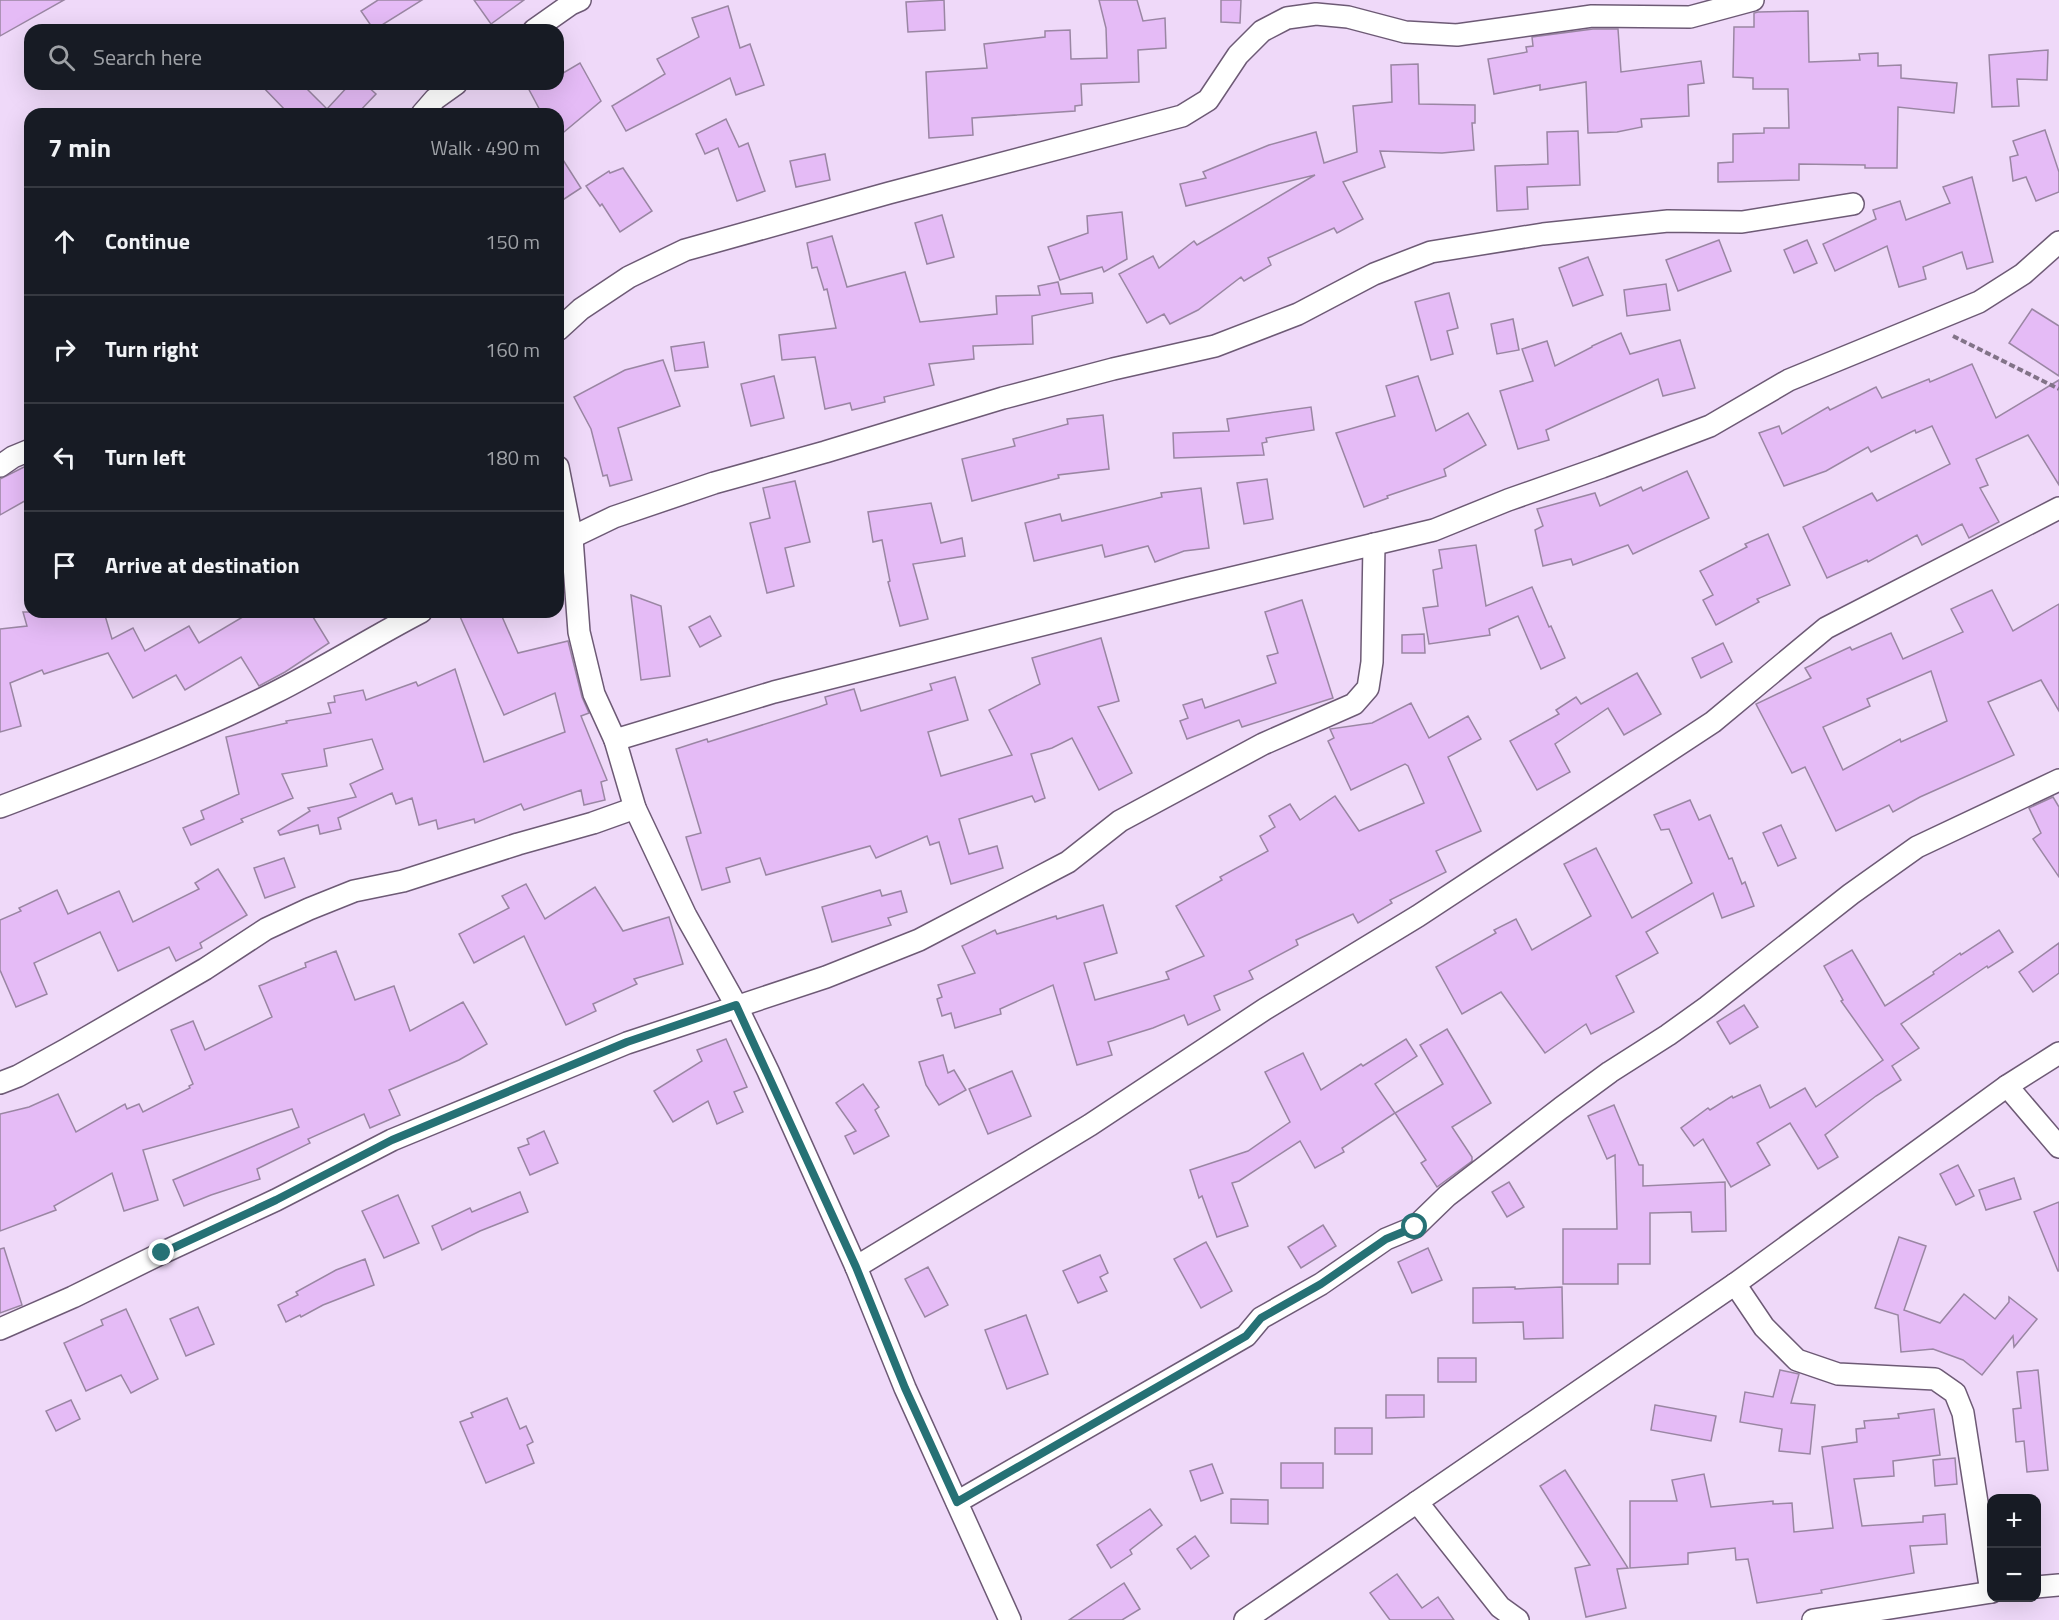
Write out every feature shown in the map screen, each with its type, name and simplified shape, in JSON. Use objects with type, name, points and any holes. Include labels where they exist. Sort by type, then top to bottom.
[{"type":"street","points":[[543,24],[580,0]]},
{"type":"street","points":[[564,325],[581,309],[628,277],[685,250],[900,190],[1182,116],[1208,100],[1238,55],[1287,9],[1348,16],[1405,32],[1457,35],[1592,16],[1690,17],[1753,0]]},
{"type":"street","points":[[427,108],[448,90]]},
{"type":"street","points":[[1010,1620],[905,1388],[856,1267],[736,1005],[686,916],[635,808],[615,740],[594,694],[579,632],[565,541],[614,517],[714,483],[1003,398],[1113,369],[1215,346],[1298,314],[1374,274],[1431,252],[1543,234],[1668,221],[1742,222],[1853,204]]},
{"type":"street","points":[[615,740],[774,692],[1047,623],[1434,530],[1508,500],[1710,426],[1789,380],[1979,302],[2023,274],[2059,243]]},
{"type":"street","points":[[0,466],[24,452]]},
{"type":"street","points":[[856,1267],[1090,1125],[1265,1009],[1418,916],[1713,722],[1826,628],[2059,508]]},
{"type":"street","points":[[0,1329],[73,1297],[276,1200],[392,1140],[627,1042],[826,977],[919,940],[1068,862],[1120,821],[1263,744],[1354,704],[1368,688],[1372,662],[1374,544]]},
{"type":"street","points":[[0,807],[164,744],[272,694],[410,618]]},
{"type":"street","points":[[957,1502],[1246,1336],[1261,1318],[1321,1284],[1386,1239],[1415,1227],[1447,1196],[1561,1108],[1707,1007],[1842,901],[1917,847],[2059,780]]},
{"type":"street","points":[[0,1083],[18,1076],[67,1049],[205,969],[266,929],[309,909],[354,891],[404,881],[518,844],[593,824],[635,808]]},
{"type":"street","points":[[1245,1620],[1735,1284],[2007,1086],[2059,1053]]},
{"type":"street","points":[[2007,1086],[2059,1147]]},
{"type":"street","points":[[1735,1284],[1764,1328],[1797,1360],[1838,1374],[1935,1379],[1955,1393],[1963,1413],[1987,1566]]},
{"type":"street","points":[[1417,1502],[1500,1607],[1518,1620]]},
{"type":"street","points":[[2041,1587],[2059,1585]]},
{"type":"street","points":[[1813,1620],[1987,1593]]},
{"type":"path","points":[[1952,336],[2059,389]]},
{"type":"building","points":[[0,0],[64,0],[0,36]]},
{"type":"building","points":[[378,0],[422,0],[384,24],[370,24],[361,11]]},
{"type":"building","points":[[474,0],[524,0],[491,24]]},
{"type":"building","points":[[944,0],[945,30],[908,32],[906,2]]},
{"type":"building","points":[[1099,0],[1137,0],[1143,21],[1165,18],[1166,48],[1138,50],[1139,82],[1081,84],[1082,105],[1075,106],[1075,111],[972,118],[973,135],[929,138],[926,72],[987,68],[984,44],[1045,37],[1045,31],[1070,30],[1071,59],[1107,58],[1106,28]]},
{"type":"building","points":[[1221,0],[1241,0],[1240,23],[1221,22]]},
{"type":"building","points":[[728,6],[740,48],[750,44],[764,85],[736,95],[730,78],[626,131],[612,106],[665,74],[657,59],[699,37],[692,18]]},
{"type":"building","points":[[1808,11],[1809,62],[1860,60],[1859,54],[1878,53],[1878,66],[1901,65],[1901,78],[1957,83],[1954,113],[1898,107],[1897,168],[1799,164],[1799,180],[1718,182],[1718,163],[1733,162],[1733,134],[1764,133],[1764,128],[1789,128],[1788,89],[1753,89],[1753,78],[1733,77],[1734,27],[1754,27],[1754,13],[1758,12]]},
{"type":"building","points":[[1593,29],[1618,29],[1621,72],[1701,61],[1704,83],[1688,85],[1689,116],[1641,119],[1642,127],[1617,132],[1588,133],[1586,82],[1540,90],[1540,85],[1494,94],[1488,59],[1527,52],[1526,47],[1533,46],[1532,37]]},
{"type":"building","points":[[2048,50],[2047,80],[2017,79],[2019,106],[1992,107],[1989,55]]},
{"type":"building","points":[[580,63],[601,101],[564,132],[564,108],[539,108],[529,90],[564,90],[564,72]]},
{"type":"building","points":[[1418,64],[1419,104],[1475,105],[1475,123],[1472,123],[1474,150],[1442,153],[1380,151],[1385,167],[1343,182],[1363,219],[1337,233],[1334,228],[1268,258],[1271,265],[1244,281],[1241,277],[1198,310],[1170,324],[1164,314],[1147,323],[1119,274],[1153,256],[1159,268],[1194,241],[1197,245],[1315,175],[1186,206],[1180,184],[1206,178],[1203,172],[1269,145],[1316,132],[1324,163],[1357,152],[1353,106],[1392,102],[1391,65]]},
{"type":"building","points":[[266,90],[308,90],[326,108],[283,108]]},
{"type":"building","points":[[344,90],[372,90],[376,94],[363,108],[328,108]]},
{"type":"building","points":[[726,119],[739,147],[748,143],[765,191],[737,201],[718,148],[705,154],[696,134]]},
{"type":"building","points":[[2045,130],[2059,172],[2059,192],[2036,201],[2026,177],[2013,181],[2010,157],[2018,155],[2013,141]]},
{"type":"building","points":[[1578,131],[1580,185],[1527,187],[1528,209],[1497,211],[1495,166],[1548,164],[1547,132]]},
{"type":"building","points":[[825,154],[830,180],[796,187],[790,161]]},
{"type":"building","points":[[564,161],[581,188],[564,199]]},
{"type":"building","points":[[623,168],[652,211],[620,232],[602,204],[600,206],[586,186],[609,171],[610,173]]},
{"type":"building","points":[[1972,177],[1993,262],[1967,269],[1962,252],[1923,267],[1926,279],[1899,287],[1887,246],[1835,271],[1823,244],[1876,219],[1873,210],[1900,201],[1906,220],[1950,203],[1943,187]]},
{"type":"building","points":[[1122,212],[1127,259],[1104,272],[1102,267],[1060,280],[1048,247],[1088,233],[1087,216]]},
{"type":"building","points":[[942,215],[954,257],[927,264],[915,223]]},
{"type":"building","points":[[832,236],[847,287],[905,272],[920,322],[997,314],[996,296],[1040,295],[1038,286],[1058,282],[1061,294],[1092,293],[1093,303],[1032,316],[1033,344],[973,346],[974,359],[929,364],[934,385],[884,397],[885,402],[852,410],[850,403],[825,409],[815,357],[782,360],[779,335],[836,328],[827,289],[824,290],[817,267],[812,268],[807,243]]},
{"type":"building","points":[[1719,240],[1731,271],[1678,291],[1666,260]]},
{"type":"building","points":[[1807,240],[1817,263],[1794,273],[1784,250]]},
{"type":"building","points":[[1588,257],[1603,295],[1573,306],[1559,268]]},
{"type":"building","points":[[1666,284],[1670,310],[1627,316],[1624,290]]},
{"type":"building","points":[[1449,293],[1458,328],[1447,331],[1453,354],[1431,360],[1415,302]]},
{"type":"building","points":[[2032,309],[2059,326],[2059,376],[2009,343]]},
{"type":"building","points":[[1513,319],[1519,350],[1497,354],[1491,324]]},
{"type":"building","points":[[1621,333],[1630,354],[1680,340],[1695,388],[1663,396],[1658,379],[1546,430],[1549,440],[1518,449],[1500,391],[1533,381],[1522,349],[1547,341],[1555,366]]},
{"type":"building","points":[[704,342],[708,367],[675,371],[671,347]]},
{"type":"building","points":[[663,360],[680,406],[618,428],[632,480],[610,486],[607,475],[603,476],[591,429],[574,397],[625,370]]},
{"type":"building","points":[[1972,364],[1996,418],[2059,380],[2059,485],[2028,435],[1976,459],[1988,485],[1980,488],[1999,522],[1969,538],[1962,524],[1922,545],[1917,535],[1868,562],[1867,560],[1827,578],[1803,527],[1872,493],[1877,501],[1950,464],[1932,426],[1916,433],[1915,430],[1871,452],[1868,447],[1826,471],[1784,486],[1759,433],[1779,426],[1782,434],[1828,407],[1830,410],[1876,387],[1882,398],[1929,379],[1930,382]]},
{"type":"building","points":[[774,376],[784,418],[751,426],[741,384]]},
{"type":"building","points":[[1418,376],[1436,431],[1468,413],[1486,445],[1444,469],[1446,476],[1387,496],[1388,498],[1364,507],[1336,433],[1395,416],[1386,386]]},
{"type":"building","points":[[1311,407],[1314,430],[1266,438],[1267,442],[1262,443],[1264,455],[1174,458],[1173,433],[1229,431],[1227,419]]},
{"type":"building","points":[[1103,415],[1109,469],[1058,475],[1059,478],[972,501],[962,459],[1015,446],[1013,439],[1068,424],[1067,419]]},
{"type":"building","points":[[24,467],[24,501],[0,515],[0,479]]},
{"type":"building","points":[[1687,471],[1709,518],[1633,554],[1628,545],[1573,565],[1571,559],[1543,566],[1535,530],[1543,526],[1537,509],[1595,493],[1600,506],[1641,487],[1643,491]]},
{"type":"building","points":[[1267,479],[1273,519],[1244,524],[1237,483]]},
{"type":"building","points":[[795,481],[810,542],[785,548],[794,586],[767,593],[750,523],[770,518],[763,488]]},
{"type":"building","points":[[1201,488],[1209,548],[1184,551],[1155,562],[1148,546],[1105,557],[1102,545],[1034,561],[1025,523],[1060,514],[1062,521],[1162,497],[1161,493]]},
{"type":"building","points":[[931,503],[941,543],[962,538],[965,556],[913,564],[928,619],[900,626],[888,582],[890,581],[882,540],[873,542],[868,512]]},
{"type":"building","points":[[1768,534],[1790,585],[1757,599],[1759,602],[1716,625],[1703,600],[1713,595],[1700,571],[1747,547],[1745,544]]},
{"type":"building","points":[[1476,545],[1486,606],[1532,587],[1565,658],[1541,669],[1518,616],[1489,629],[1490,635],[1429,644],[1423,608],[1438,606],[1433,570],[1442,568],[1439,550]]},
{"type":"building","points":[[1992,590],[2013,631],[2059,604],[2059,711],[2041,680],[1988,702],[2014,755],[1920,797],[1893,812],[1889,805],[1836,831],[1805,767],[1792,773],[1756,704],[1811,678],[1805,668],[1850,647],[1852,650],[1891,633],[1903,659],[1963,632],[1951,609]],"holes":[[[1931,671],[1947,721],[1901,742],[1900,739],[1843,770],[1823,727],[1870,706],[1867,699]]]},
{"type":"building","points":[[631,595],[661,606],[670,676],[641,680]]},
{"type":"building","points":[[1302,600],[1333,698],[1242,727],[1239,720],[1187,739],[1180,721],[1188,718],[1183,705],[1202,699],[1205,708],[1276,683],[1267,656],[1278,653],[1265,612]]},
{"type":"building","points":[[710,616],[721,636],[700,647],[689,627]]},
{"type":"building","points":[[25,618],[106,618],[112,639],[133,628],[145,651],[189,626],[199,643],[241,618],[314,618],[329,643],[259,686],[241,657],[185,690],[176,675],[133,698],[108,653],[44,674],[42,670],[10,683],[21,726],[0,732],[0,629],[27,626]]},
{"type":"building","points":[[461,618],[503,618],[518,653],[568,641],[582,697],[589,713],[581,716],[607,780],[601,782],[605,800],[584,805],[581,790],[524,810],[521,804],[475,823],[474,819],[438,829],[436,820],[419,825],[412,798],[396,804],[392,793],[338,818],[341,829],[320,834],[318,825],[280,835],[278,831],[310,811],[308,808],[356,797],[350,784],[383,769],[372,739],[324,749],[327,766],[282,774],[293,798],[241,819],[243,822],[191,845],[183,828],[204,819],[201,811],[239,794],[226,737],[287,723],[286,721],[331,713],[328,703],[335,702],[334,696],[363,690],[366,700],[416,682],[418,686],[455,669],[484,762],[565,732],[555,693],[504,715]]},
{"type":"building","points":[[1424,634],[1425,653],[1402,653],[1402,635]]},
{"type":"building","points":[[1101,638],[1119,701],[1098,707],[1132,773],[1099,790],[1072,738],[1052,748],[1031,754],[1045,798],[1035,802],[1032,796],[959,819],[969,854],[997,846],[1003,868],[951,884],[939,842],[930,845],[927,836],[876,858],[870,846],[766,875],[760,858],[726,868],[730,882],[702,890],[686,837],[701,833],[676,749],[707,739],[708,742],[819,707],[827,704],[825,697],[854,689],[861,711],[932,690],[930,684],[955,677],[968,720],[928,732],[941,776],[1012,755],[989,710],[1040,684],[1032,658]]},
{"type":"building","points":[[1723,643],[1732,662],[1701,678],[1692,658]]},
{"type":"building","points":[[1637,673],[1661,714],[1624,735],[1608,708],[1555,744],[1570,772],[1537,790],[1510,741],[1559,714],[1556,710],[1576,697],[1581,704]]},
{"type":"building","points":[[1411,703],[1429,738],[1468,716],[1481,739],[1448,757],[1481,831],[1436,851],[1446,872],[1390,900],[1392,903],[1358,923],[1353,914],[1296,940],[1298,945],[1249,971],[1253,979],[1214,996],[1220,1010],[1188,1025],[1184,1015],[1153,1028],[1108,1042],[1112,1055],[1077,1065],[1053,985],[1000,1009],[1001,1014],[955,1028],[951,1013],[942,1016],[937,999],[942,997],[938,985],[975,973],[962,946],[995,930],[997,934],[1103,905],[1117,953],[1084,963],[1095,1000],[1169,979],[1166,972],[1204,956],[1176,906],[1222,880],[1220,877],[1268,851],[1260,836],[1275,827],[1269,816],[1290,804],[1300,820],[1335,796],[1359,831],[1424,803],[1408,766],[1405,764],[1351,790],[1328,741],[1334,738],[1330,729],[1372,723]]},
{"type":"building","points":[[2053,797],[2059,807],[2059,877],[2033,839],[2041,833],[2029,808]]},
{"type":"building","points":[[1690,800],[1699,820],[1710,815],[1729,859],[1732,858],[1742,884],[1745,882],[1754,906],[1722,918],[1713,893],[1646,932],[1658,953],[1616,976],[1634,1012],[1591,1034],[1586,1024],[1545,1053],[1501,992],[1462,1014],[1436,967],[1496,933],[1494,930],[1516,919],[1532,950],[1591,916],[1564,864],[1596,848],[1632,918],[1692,883],[1669,829],[1661,830],[1654,815]]},
{"type":"building","points":[[1781,825],[1796,858],[1778,866],[1763,833]]},
{"type":"building","points":[[284,858],[295,887],[265,898],[254,868]]},
{"type":"building","points":[[218,869],[247,915],[200,943],[202,948],[176,961],[169,947],[118,971],[100,932],[34,963],[47,994],[16,1007],[0,970],[0,920],[21,911],[19,908],[57,890],[68,914],[119,891],[133,922],[199,889],[195,883]]},
{"type":"building","points":[[526,884],[545,919],[595,887],[623,931],[669,917],[683,964],[634,979],[637,984],[593,1004],[596,1011],[566,1025],[524,936],[474,963],[459,934],[509,908],[502,896]]},
{"type":"building","points":[[880,890],[882,896],[901,891],[907,912],[888,918],[891,925],[832,942],[822,907]]},
{"type":"building","points":[[1999,930],[2013,952],[1988,968],[1987,966],[1901,1024],[1919,1048],[1892,1066],[1901,1080],[1825,1135],[1838,1157],[1818,1169],[1790,1123],[1757,1143],[1770,1165],[1731,1187],[1703,1139],[1694,1146],[1681,1128],[1708,1108],[1710,1110],[1732,1096],[1733,1098],[1760,1085],[1770,1108],[1805,1088],[1816,1107],[1883,1060],[1841,1001],[1843,1000],[1824,966],[1852,950],[1885,1006],[1934,974],[1933,972],[1960,953],[1961,955]]},
{"type":"building","points":[[2059,943],[2059,973],[2033,992],[2019,972]]},
{"type":"building","points":[[336,951],[355,1000],[394,986],[410,1031],[463,1002],[487,1044],[459,1060],[389,1090],[400,1115],[370,1128],[364,1114],[308,1139],[310,1143],[257,1169],[260,1179],[184,1206],[173,1180],[299,1127],[292,1109],[143,1150],[158,1200],[124,1211],[112,1173],[54,1206],[56,1210],[0,1231],[0,1114],[29,1107],[58,1094],[76,1132],[125,1104],[127,1109],[139,1104],[143,1112],[190,1088],[189,1086],[193,1084],[171,1030],[193,1021],[205,1050],[272,1017],[259,986],[306,967],[305,963]]},
{"type":"building","points":[[1744,1005],[1758,1027],[1730,1044],[1717,1022]]},
{"type":"building","points":[[1447,1029],[1491,1103],[1452,1127],[1472,1157],[1472,1161],[1437,1187],[1421,1163],[1426,1160],[1395,1113],[1443,1084],[1420,1045]]},
{"type":"building","points":[[726,1039],[747,1087],[734,1092],[743,1112],[717,1124],[708,1101],[673,1122],[654,1091],[702,1061],[697,1050]]},
{"type":"building","points":[[1406,1039],[1417,1056],[1375,1084],[1395,1113],[1342,1148],[1344,1152],[1315,1168],[1300,1141],[1239,1181],[1232,1183],[1248,1226],[1217,1237],[1202,1196],[1199,1198],[1190,1170],[1248,1151],[1290,1122],[1265,1072],[1303,1053],[1321,1090]]},
{"type":"building","points":[[943,1055],[948,1073],[954,1070],[966,1090],[939,1105],[926,1085],[919,1062]]},
{"type":"building","points":[[1012,1071],[1031,1116],[988,1134],[969,1089]]},
{"type":"building","points":[[863,1084],[879,1107],[875,1110],[889,1136],[854,1154],[845,1136],[856,1131],[836,1103]]},
{"type":"building","points":[[1614,1105],[1639,1165],[1643,1165],[1643,1186],[1725,1182],[1726,1231],[1692,1232],[1691,1212],[1650,1213],[1650,1264],[1618,1264],[1618,1284],[1563,1284],[1563,1229],[1617,1229],[1615,1155],[1607,1159],[1588,1116]]},
{"type":"building","points":[[544,1131],[558,1163],[530,1175],[518,1148],[529,1144],[527,1139]]},
{"type":"building","points":[[1958,1165],[1974,1196],[1956,1205],[1940,1174]]},
{"type":"building","points":[[2014,1178],[2021,1199],[1986,1210],[1979,1190]]},
{"type":"building","points":[[1509,1182],[1524,1207],[1507,1217],[1492,1192]]},
{"type":"building","points":[[520,1192],[528,1212],[480,1231],[442,1250],[432,1226],[470,1208],[472,1212]]},
{"type":"building","points":[[398,1195],[419,1243],[384,1258],[362,1211]]},
{"type":"building","points":[[2059,1202],[2059,1271],[2058,1271],[2034,1212]]},
{"type":"building","points":[[1323,1225],[1336,1246],[1301,1268],[1288,1247]]},
{"type":"building","points":[[1899,1237],[1926,1246],[1904,1310],[1940,1323],[1964,1294],[1995,1319],[2009,1302],[2009,1297],[2037,1319],[2014,1347],[2013,1336],[1982,1375],[1963,1360],[1933,1349],[1901,1352],[1898,1315],[1875,1308]]},
{"type":"building","points":[[1206,1242],[1232,1291],[1201,1308],[1174,1259]]},
{"type":"building","points":[[4,1248],[22,1305],[0,1313],[0,1249]]},
{"type":"building","points":[[1428,1248],[1442,1280],[1412,1293],[1398,1262]]},
{"type":"building","points":[[1100,1255],[1108,1273],[1100,1277],[1107,1291],[1078,1303],[1063,1271]]},
{"type":"building","points":[[365,1259],[374,1285],[286,1322],[278,1305],[298,1295],[296,1292],[336,1270]]},
{"type":"building","points":[[928,1267],[948,1305],[925,1317],[905,1279]]},
{"type":"building","points":[[1515,1287],[1515,1289],[1562,1287],[1563,1338],[1524,1339],[1523,1322],[1473,1323],[1473,1288]]},
{"type":"building","points":[[198,1307],[214,1344],[186,1356],[170,1319]]},
{"type":"building","points":[[126,1309],[158,1379],[131,1393],[121,1375],[86,1391],[64,1343],[103,1325],[101,1320]]},
{"type":"building","points":[[1026,1315],[1048,1374],[1007,1389],[985,1330]]},
{"type":"building","points":[[1438,1358],[1476,1358],[1476,1382],[1438,1382]]},
{"type":"building","points":[[1780,1370],[1799,1374],[1791,1403],[1815,1405],[1810,1454],[1779,1451],[1782,1429],[1740,1422],[1745,1392],[1773,1397]]},
{"type":"building","points":[[2038,1370],[2048,1470],[2027,1472],[2024,1441],[2016,1442],[2013,1409],[2021,1408],[2017,1372]]},
{"type":"building","points":[[1386,1395],[1424,1395],[1424,1417],[1386,1418]]},
{"type":"building","points":[[507,1398],[520,1429],[526,1426],[533,1442],[527,1445],[534,1463],[486,1483],[460,1422],[473,1417],[471,1413]]},
{"type":"building","points":[[71,1400],[80,1419],[56,1431],[46,1411]]},
{"type":"building","points":[[1655,1405],[1716,1416],[1711,1441],[1651,1430]]},
{"type":"building","points":[[1934,1409],[1940,1455],[1893,1461],[1894,1476],[1854,1479],[1862,1526],[1923,1522],[1923,1516],[1945,1514],[1947,1544],[1910,1546],[1914,1573],[1821,1590],[1822,1593],[1757,1603],[1748,1559],[1736,1560],[1735,1548],[1688,1553],[1688,1564],[1630,1568],[1630,1501],[1677,1501],[1672,1480],[1704,1474],[1711,1507],[1773,1501],[1773,1504],[1792,1503],[1794,1532],[1833,1528],[1822,1447],[1857,1442],[1856,1429],[1865,1428],[1864,1421],[1899,1418],[1898,1414]]},
{"type":"building","points":[[1335,1428],[1372,1428],[1372,1454],[1335,1454]]},
{"type":"building","points":[[1955,1458],[1957,1484],[1935,1486],[1933,1460]]},
{"type":"building","points":[[1281,1463],[1323,1463],[1323,1488],[1281,1488]]},
{"type":"building","points":[[1212,1464],[1223,1493],[1201,1501],[1190,1471]]},
{"type":"building","points":[[1565,1470],[1628,1568],[1617,1569],[1626,1608],[1586,1617],[1575,1568],[1590,1565],[1540,1486]]},
{"type":"building","points":[[1231,1499],[1268,1500],[1268,1524],[1231,1523]]},
{"type":"building","points":[[1150,1509],[1162,1525],[1130,1550],[1132,1554],[1111,1568],[1097,1545]]},
{"type":"building","points":[[1195,1536],[1209,1556],[1191,1569],[1177,1549]]},
{"type":"building","points":[[1397,1574],[1422,1608],[1438,1597],[1454,1620],[1390,1620],[1370,1593]]},
{"type":"building","points":[[1124,1583],[1140,1609],[1122,1620],[1069,1620]]},
{"type":"route","points":[[162,1253],[276,1200],[392,1140],[627,1042],[736,1005],[856,1267],[905,1388],[957,1502],[1246,1336],[1261,1318],[1321,1284],[1386,1239],[1415,1227]]}]
